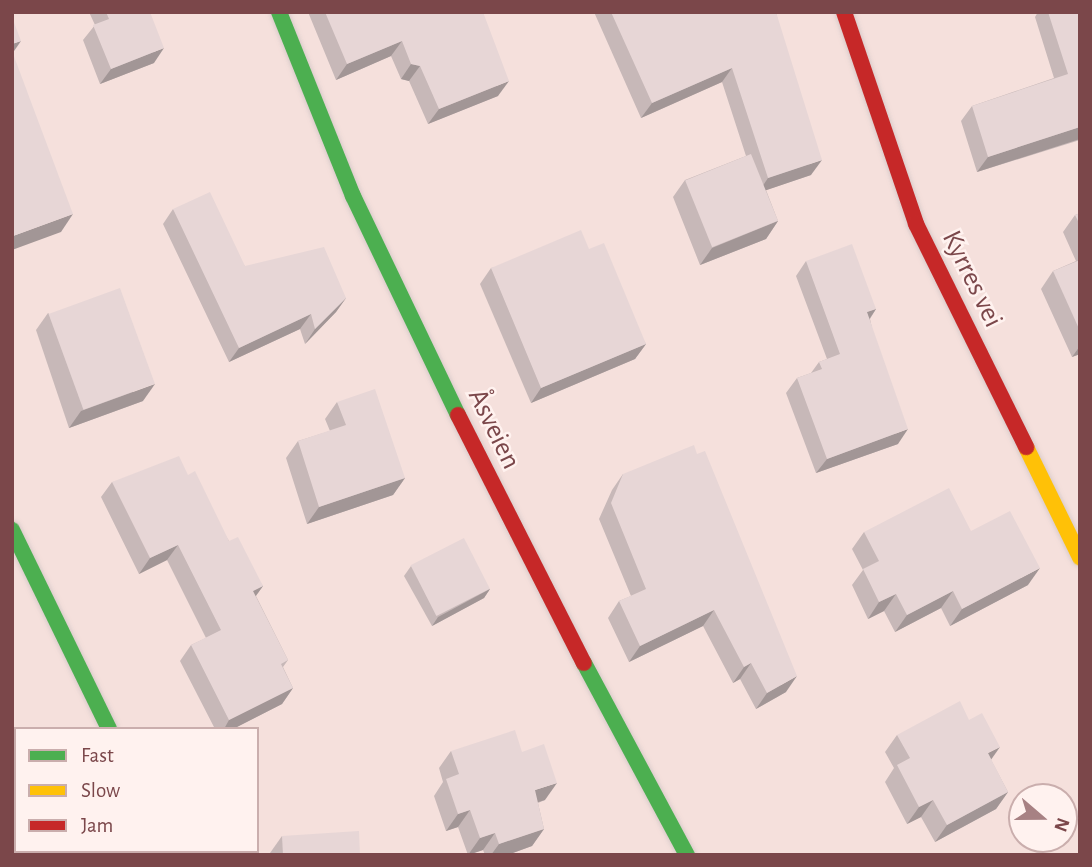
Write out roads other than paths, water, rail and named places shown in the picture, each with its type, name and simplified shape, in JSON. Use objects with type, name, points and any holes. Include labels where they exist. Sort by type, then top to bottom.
[{"type":"street","name":"Åsveien","points":[[279,12],[353,196],[508,520],[687,855]]},
{"type":"street","name":"Kyrres vei","points":[[844,12],[916,225],[1080,557]]},
{"type":"street","points":[[12,530],[108,727]]}]
